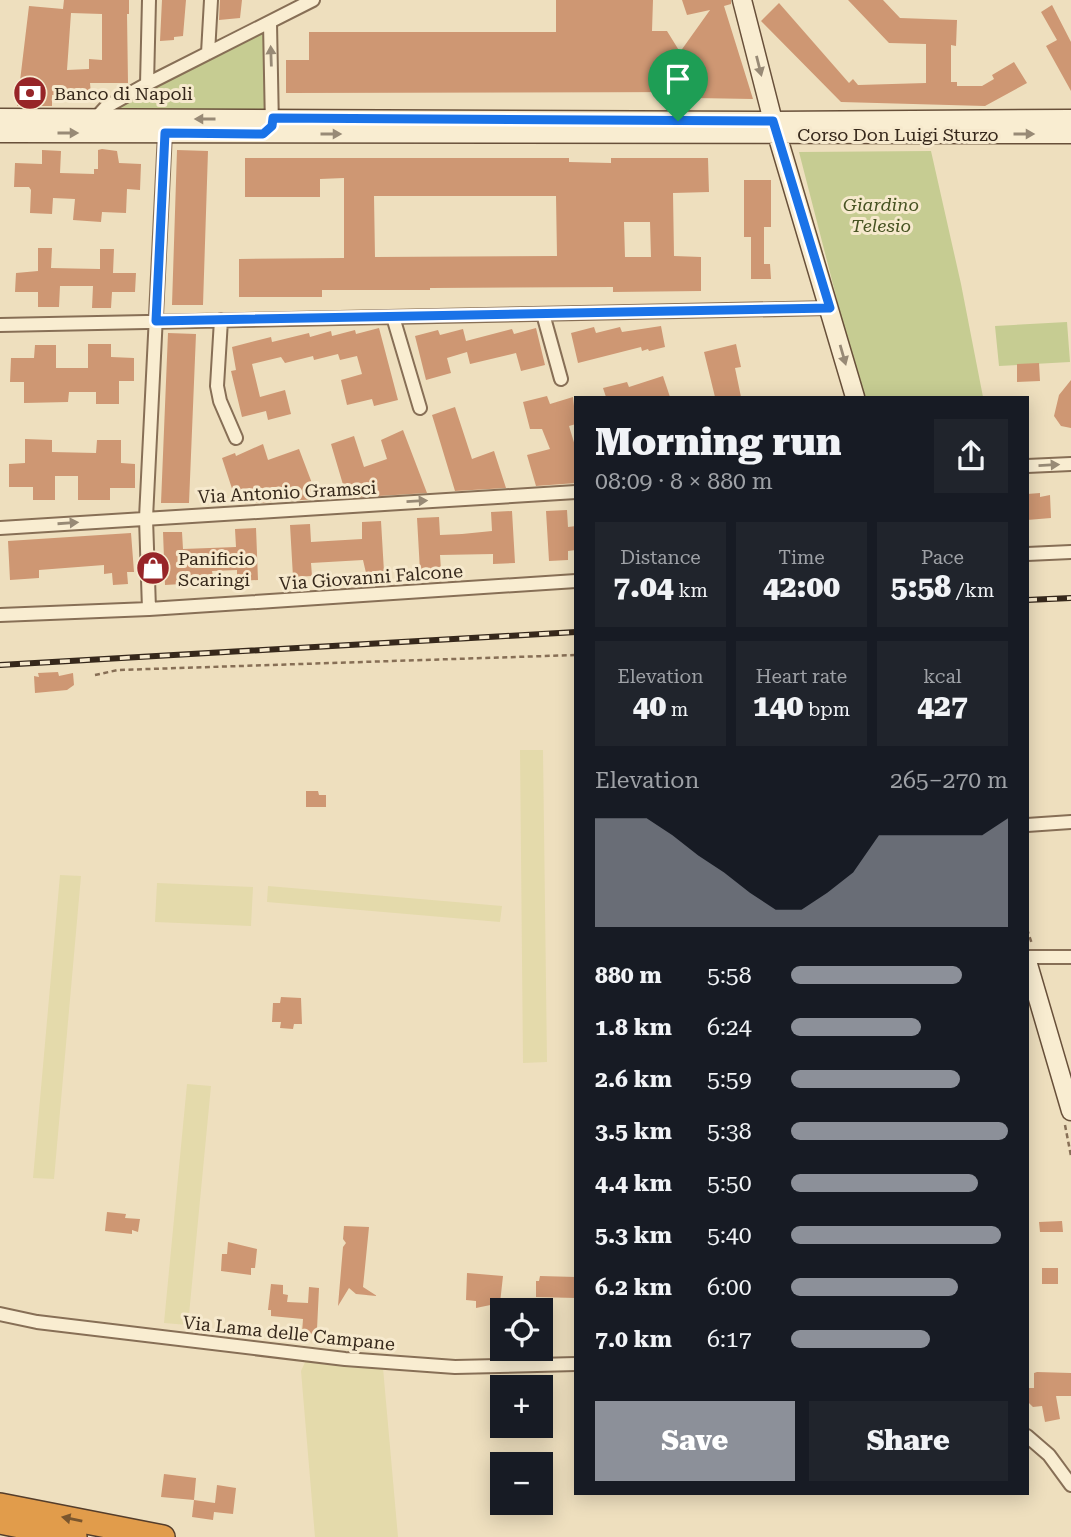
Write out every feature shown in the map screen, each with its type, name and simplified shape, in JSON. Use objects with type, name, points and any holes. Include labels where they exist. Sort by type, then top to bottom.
[{"type":"highway","points":[[0,1505],[163,1537]]},
{"type":"highway","points":[[0,1522],[75,1537]]},
{"type":"street","points":[[147,84],[149,0]]},
{"type":"street","points":[[208,53],[211,0]]},
{"type":"street","points":[[95,119],[106,107],[147,84],[313,0]]},
{"type":"street","points":[[742,0],[775,127],[855,396]]},
{"type":"street","points":[[263,134],[272,126],[273,118],[270,23]]},
{"type":"street","name":"Corso Don Luigi Sturzo","points":[[0,118],[273,118],[1071,134]]},
{"type":"street","name":"Corso Don Luigi Sturzo","points":[[0,133],[263,134],[775,127],[1071,119]]},
{"type":"street","points":[[149,609],[146,518],[165,133]]},
{"type":"street","points":[[0,325],[830,308]]},
{"type":"street","points":[[543,314],[561,379]]},
{"type":"street","points":[[393,317],[421,408]]},
{"type":"street","points":[[221,320],[217,386],[219,401],[236,438]]},
{"type":"street","points":[[1029,466],[1071,464]]},
{"type":"street","name":"Via Antonio Gramsci","points":[[0,528],[574,492]]},
{"type":"street","points":[[1029,554],[1071,552]]},
{"type":"street","name":"Via Giovanni Falcone","points":[[0,615],[149,609],[574,581]]},
{"type":"street","points":[[1029,824],[1071,822]]},
{"type":"street","points":[[1029,959],[1071,957]]},
{"type":"street","points":[[1029,965],[1069,1091],[1071,1111]]},
{"type":"street","name":"Via Lama delle Campane","points":[[0,1314],[37,1322],[345,1359],[455,1367],[574,1364]]},
{"type":"street","points":[[1029,1438],[1049,1455],[1071,1485]]},
{"type":"path","points":[[95,675],[118,670],[574,655]]},
{"type":"shaded area","points":[[520,750],[543,750],[547,1062],[523,1063]]},
{"type":"shaded area","points":[[60,875],[81,876],[54,1179],[33,1178]]},
{"type":"shaded area","points":[[157,883],[253,887],[251,926],[155,922]]},
{"type":"shaded area","points":[[268,886],[502,906],[500,922],[267,902]]},
{"type":"shaded area","points":[[187,1084],[211,1086],[188,1325],[164,1323]]},
{"type":"shaded area","points":[[306,1360],[383,1368],[398,1537],[315,1537],[301,1371]]},
{"type":"green space","points":[[266,29],[269,114],[107,115],[112,107]]},
{"type":"green space","name":"Giardino Telesio","points":[[931,151],[983,396],[862,396],[799,152]]},
{"type":"green space","points":[[1067,322],[1070,362],[999,366],[995,326]]},
{"type":"building","points":[[64,0],[129,0],[128,83],[90,83],[91,94],[52,95],[52,106],[17,106],[29,6],[63,9]],"holes":[[[71,13],[102,14],[102,60],[89,59],[89,69],[67,70]]]},
{"type":"building","points":[[162,0],[186,0],[183,36],[174,37],[174,40],[160,41]]},
{"type":"building","points":[[220,0],[242,0],[240,18],[219,20]]},
{"type":"building","points":[[556,0],[653,0],[652,31],[667,31],[680,52],[710,10],[687,15],[682,0],[731,0],[731,4],[724,6],[753,99],[695,98],[699,92],[286,93],[286,60],[309,60],[309,32],[556,32]]},
{"type":"building","points":[[848,0],[883,0],[900,18],[957,20],[956,46],[951,45],[951,82],[957,82],[957,86],[982,86],[994,79],[992,75],[1014,62],[1027,83],[985,106],[841,102],[761,21],[779,3],[849,83],[853,79],[858,85],[926,83],[926,44],[889,43]]},
{"type":"building","points":[[1052,5],[1071,42],[1071,91],[1046,46],[1057,40],[1041,12]]},
{"type":"building","points":[[42,150],[61,151],[60,173],[94,174],[94,169],[98,169],[98,150],[117,151],[119,163],[141,164],[140,190],[127,189],[126,213],[102,212],[101,222],[73,220],[75,199],[53,198],[52,214],[30,213],[31,190],[29,187],[14,187],[15,163],[42,164]]},
{"type":"building","points":[[177,150],[208,151],[203,305],[172,305]]},
{"type":"building","points":[[245,158],[569,158],[569,162],[611,163],[611,158],[708,158],[709,192],[673,193],[674,256],[701,257],[701,291],[613,292],[613,287],[430,288],[322,290],[322,297],[239,297],[239,259],[344,258],[344,178],[320,179],[320,197],[245,197]],"holes":[[[374,196],[556,196],[557,256],[375,257]],[[624,222],[650,222],[651,257],[625,257]]]},
{"type":"building","points":[[744,180],[771,180],[771,227],[764,227],[764,264],[770,264],[771,279],[751,279],[751,237],[744,237]]},
{"type":"building","points":[[38,248],[52,248],[51,268],[100,269],[100,249],[114,249],[113,273],[136,273],[135,292],[112,292],[111,308],[92,308],[93,286],[60,286],[59,307],[38,307],[38,292],[15,292],[16,273],[38,271]]},
{"type":"building","points":[[661,326],[665,347],[642,351],[641,347],[578,363],[571,333],[594,327],[596,333],[620,327],[622,332]]},
{"type":"building","points":[[379,328],[398,400],[374,406],[372,399],[347,405],[341,380],[362,374],[357,356],[340,360],[338,354],[314,360],[313,356],[285,363],[281,357],[252,364],[260,397],[285,390],[291,414],[268,420],[266,411],[242,417],[231,371],[236,370],[232,347],[271,337],[272,342],[309,333],[310,337],[331,331],[332,336]]},
{"type":"building","points":[[536,328],[545,365],[521,371],[516,353],[470,364],[467,352],[447,358],[451,373],[426,380],[415,336],[438,330],[440,335],[463,329],[466,341],[512,329],[514,334]]},
{"type":"building","points":[[168,333],[196,334],[189,503],[161,503]]},
{"type":"building","points":[[88,344],[111,344],[111,357],[134,358],[134,381],[119,381],[119,404],[96,404],[96,392],[69,392],[68,402],[24,403],[24,382],[10,382],[11,358],[34,358],[35,345],[56,345],[56,368],[88,368]]},
{"type":"building","points":[[736,344],[741,367],[735,368],[741,396],[715,396],[704,352]]},
{"type":"building","points":[[1039,363],[1040,381],[1017,382],[1017,364]]},
{"type":"building","points":[[663,376],[670,396],[606,396],[603,388],[627,382],[629,387]]},
{"type":"building","points":[[1071,380],[1071,428],[1061,426],[1054,416],[1059,395]]},
{"type":"building","points":[[547,396],[550,404],[573,397],[574,425],[569,426],[574,442],[574,483],[536,486],[527,455],[550,449],[542,429],[530,429],[523,402]]},
{"type":"building","points":[[455,407],[472,459],[494,451],[506,488],[455,491],[432,415]]},
{"type":"building","points":[[403,430],[427,493],[347,498],[331,444],[354,436],[364,467],[387,459],[381,440]]},
{"type":"building","points":[[25,439],[52,440],[52,452],[96,453],[97,440],[121,440],[121,463],[135,464],[135,488],[110,488],[110,500],[78,500],[78,476],[55,476],[55,500],[33,500],[33,487],[9,487],[9,464],[25,463]]},
{"type":"building","points":[[263,444],[268,460],[299,449],[318,499],[237,504],[222,458],[235,453],[236,456]]},
{"type":"building","points":[[1040,493],[1040,497],[1050,495],[1051,518],[1029,520],[1029,494]]},
{"type":"building","points":[[567,510],[568,527],[574,526],[574,550],[568,551],[568,560],[549,561],[546,511]]},
{"type":"building","points":[[512,511],[515,563],[493,564],[493,554],[440,555],[441,570],[420,571],[417,518],[439,517],[440,535],[462,534],[492,531],[491,512]]},
{"type":"building","points":[[381,521],[384,572],[366,573],[363,560],[311,563],[312,576],[293,577],[290,525],[310,524],[311,542],[362,539],[362,522]]},
{"type":"building","points":[[256,528],[258,580],[237,581],[237,570],[212,571],[214,582],[165,585],[163,532],[182,532],[183,549],[236,547],[235,529]]},
{"type":"building","points":[[131,533],[134,572],[127,572],[128,584],[113,585],[112,573],[104,574],[104,565],[39,570],[39,578],[10,580],[8,541]]},
{"type":"building","points":[[58,672],[59,676],[73,673],[74,685],[67,690],[35,693],[34,676],[39,677],[38,673]]},
{"type":"building","points":[[306,791],[318,791],[319,795],[326,795],[326,807],[306,807]]},
{"type":"building","points":[[281,997],[301,998],[302,1024],[294,1024],[293,1029],[280,1028],[281,1022],[272,1022],[273,1003],[280,1003]]},
{"type":"building","points":[[107,1212],[126,1214],[125,1218],[140,1219],[138,1232],[132,1230],[132,1234],[105,1231]]},
{"type":"building","points":[[1062,1221],[1063,1232],[1040,1232],[1039,1222]]},
{"type":"building","points":[[344,1226],[369,1227],[363,1287],[377,1296],[356,1294],[349,1288],[338,1306],[343,1247],[346,1243],[343,1239]]},
{"type":"building","points":[[228,1242],[257,1249],[255,1268],[251,1268],[251,1275],[221,1271],[222,1254],[227,1254]]},
{"type":"building","points":[[1042,1268],[1058,1268],[1058,1284],[1042,1284]]},
{"type":"building","points":[[467,1273],[503,1276],[501,1298],[490,1298],[490,1305],[476,1308],[476,1301],[466,1300]]},
{"type":"building","points":[[540,1276],[574,1277],[574,1298],[536,1297],[536,1281],[539,1281]]},
{"type":"building","points":[[271,1284],[283,1285],[283,1294],[288,1295],[287,1302],[308,1303],[309,1287],[319,1288],[317,1329],[314,1334],[302,1333],[303,1319],[271,1316],[271,1310],[268,1310]]},
{"type":"building","points":[[1034,1373],[1071,1373],[1071,1396],[1056,1396],[1060,1419],[1045,1422],[1042,1406],[1033,1407],[1029,1403],[1029,1388],[1034,1388]]},
{"type":"building","points":[[164,1474],[196,1478],[194,1500],[161,1497]]},
{"type":"building","points":[[217,1485],[236,1488],[233,1514],[214,1512],[213,1520],[192,1517],[194,1500],[215,1503]]},
{"type":"railway","points":[[1029,600],[1071,598]]},
{"type":"railway","points":[[0,665],[574,632]]},
{"type":"place","name":"Banco di Napoli","points":[[30,93]]},
{"type":"place","name":"Panificio Scaringi","points":[[153,568]]},
{"type":"route","points":[[273,118],[678,121],[773,121],[830,308],[156,321],[165,133],[263,134],[272,126],[273,118]]}]
